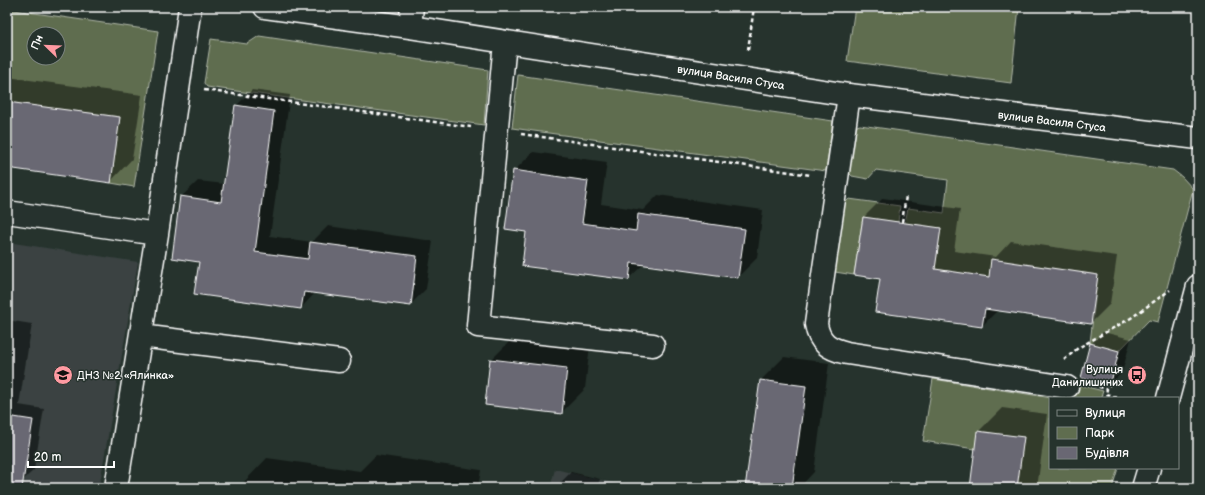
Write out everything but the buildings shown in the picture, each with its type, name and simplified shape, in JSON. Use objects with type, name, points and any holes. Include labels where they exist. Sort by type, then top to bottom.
[{"type":"street","points":[[116,488],[157,234],[190,7]]},
{"type":"street","name":"вулиця Василя Стуса","points":[[265,7],[411,17],[505,42],[849,95],[1198,138]]},
{"type":"street","points":[[505,42],[478,326],[653,345]]},
{"type":"street","points":[[849,95],[816,324],[821,340],[829,347],[847,353],[1032,381],[1077,385]]},
{"type":"street","points":[[7,212],[157,234]]},
{"type":"street","points":[[1168,397],[1198,286]]},
{"type":"street","points":[[141,336],[339,361]]},
{"type":"street","points":[[1143,488],[1149,469]]},
{"type":"path","points":[[748,50],[754,7]]},
{"type":"path","points":[[902,222],[906,196]]},
{"type":"path","points":[[1032,381],[1051,371],[1078,348],[1131,318],[1173,288]]},
{"type":"path","points":[[1077,385],[1107,388],[1106,394],[1116,397]]},
{"type":"shaded area","name":"ДНЗ №2 «Ялинка»","points":[[7,242],[138,262],[99,488],[7,488]]},
{"type":"shaded area","points":[[555,469],[634,488],[550,488]]},
{"type":"green space","points":[[855,7],[1019,7],[1011,83],[847,61]]},
{"type":"green space","points":[[7,9],[158,31],[134,187],[111,183],[120,117],[7,102]]},
{"type":"green space","points":[[259,36],[488,70],[484,125],[207,87],[204,83],[211,39],[247,44]]},
{"type":"green space","points":[[518,75],[833,121],[826,171],[512,128]]},
{"type":"green space","points":[[860,125],[1173,170],[1193,189],[1158,322],[1149,320],[1119,351],[1090,343],[1098,275],[992,259],[989,277],[935,269],[941,228],[905,223],[908,208],[944,213],[948,180],[876,170],[868,179],[852,176],[849,173],[856,130],[857,126]]},
{"type":"green space","points":[[849,199],[900,206],[898,222],[863,217],[854,275],[835,272],[845,203]]},
{"type":"green space","points":[[933,379],[1049,398],[1049,469],[1118,469],[1112,488],[1017,488],[1024,437],[975,449],[923,441]]},
{"type":"green space","points":[[1079,385],[1103,391],[1101,397],[1056,397]]},
{"type":"place","name":"ДНЗ №2 «Ялинка»","points":[[63,375]]},
{"type":"place","name":"Вулиця Данилишиних","points":[[1137,375]]}]
